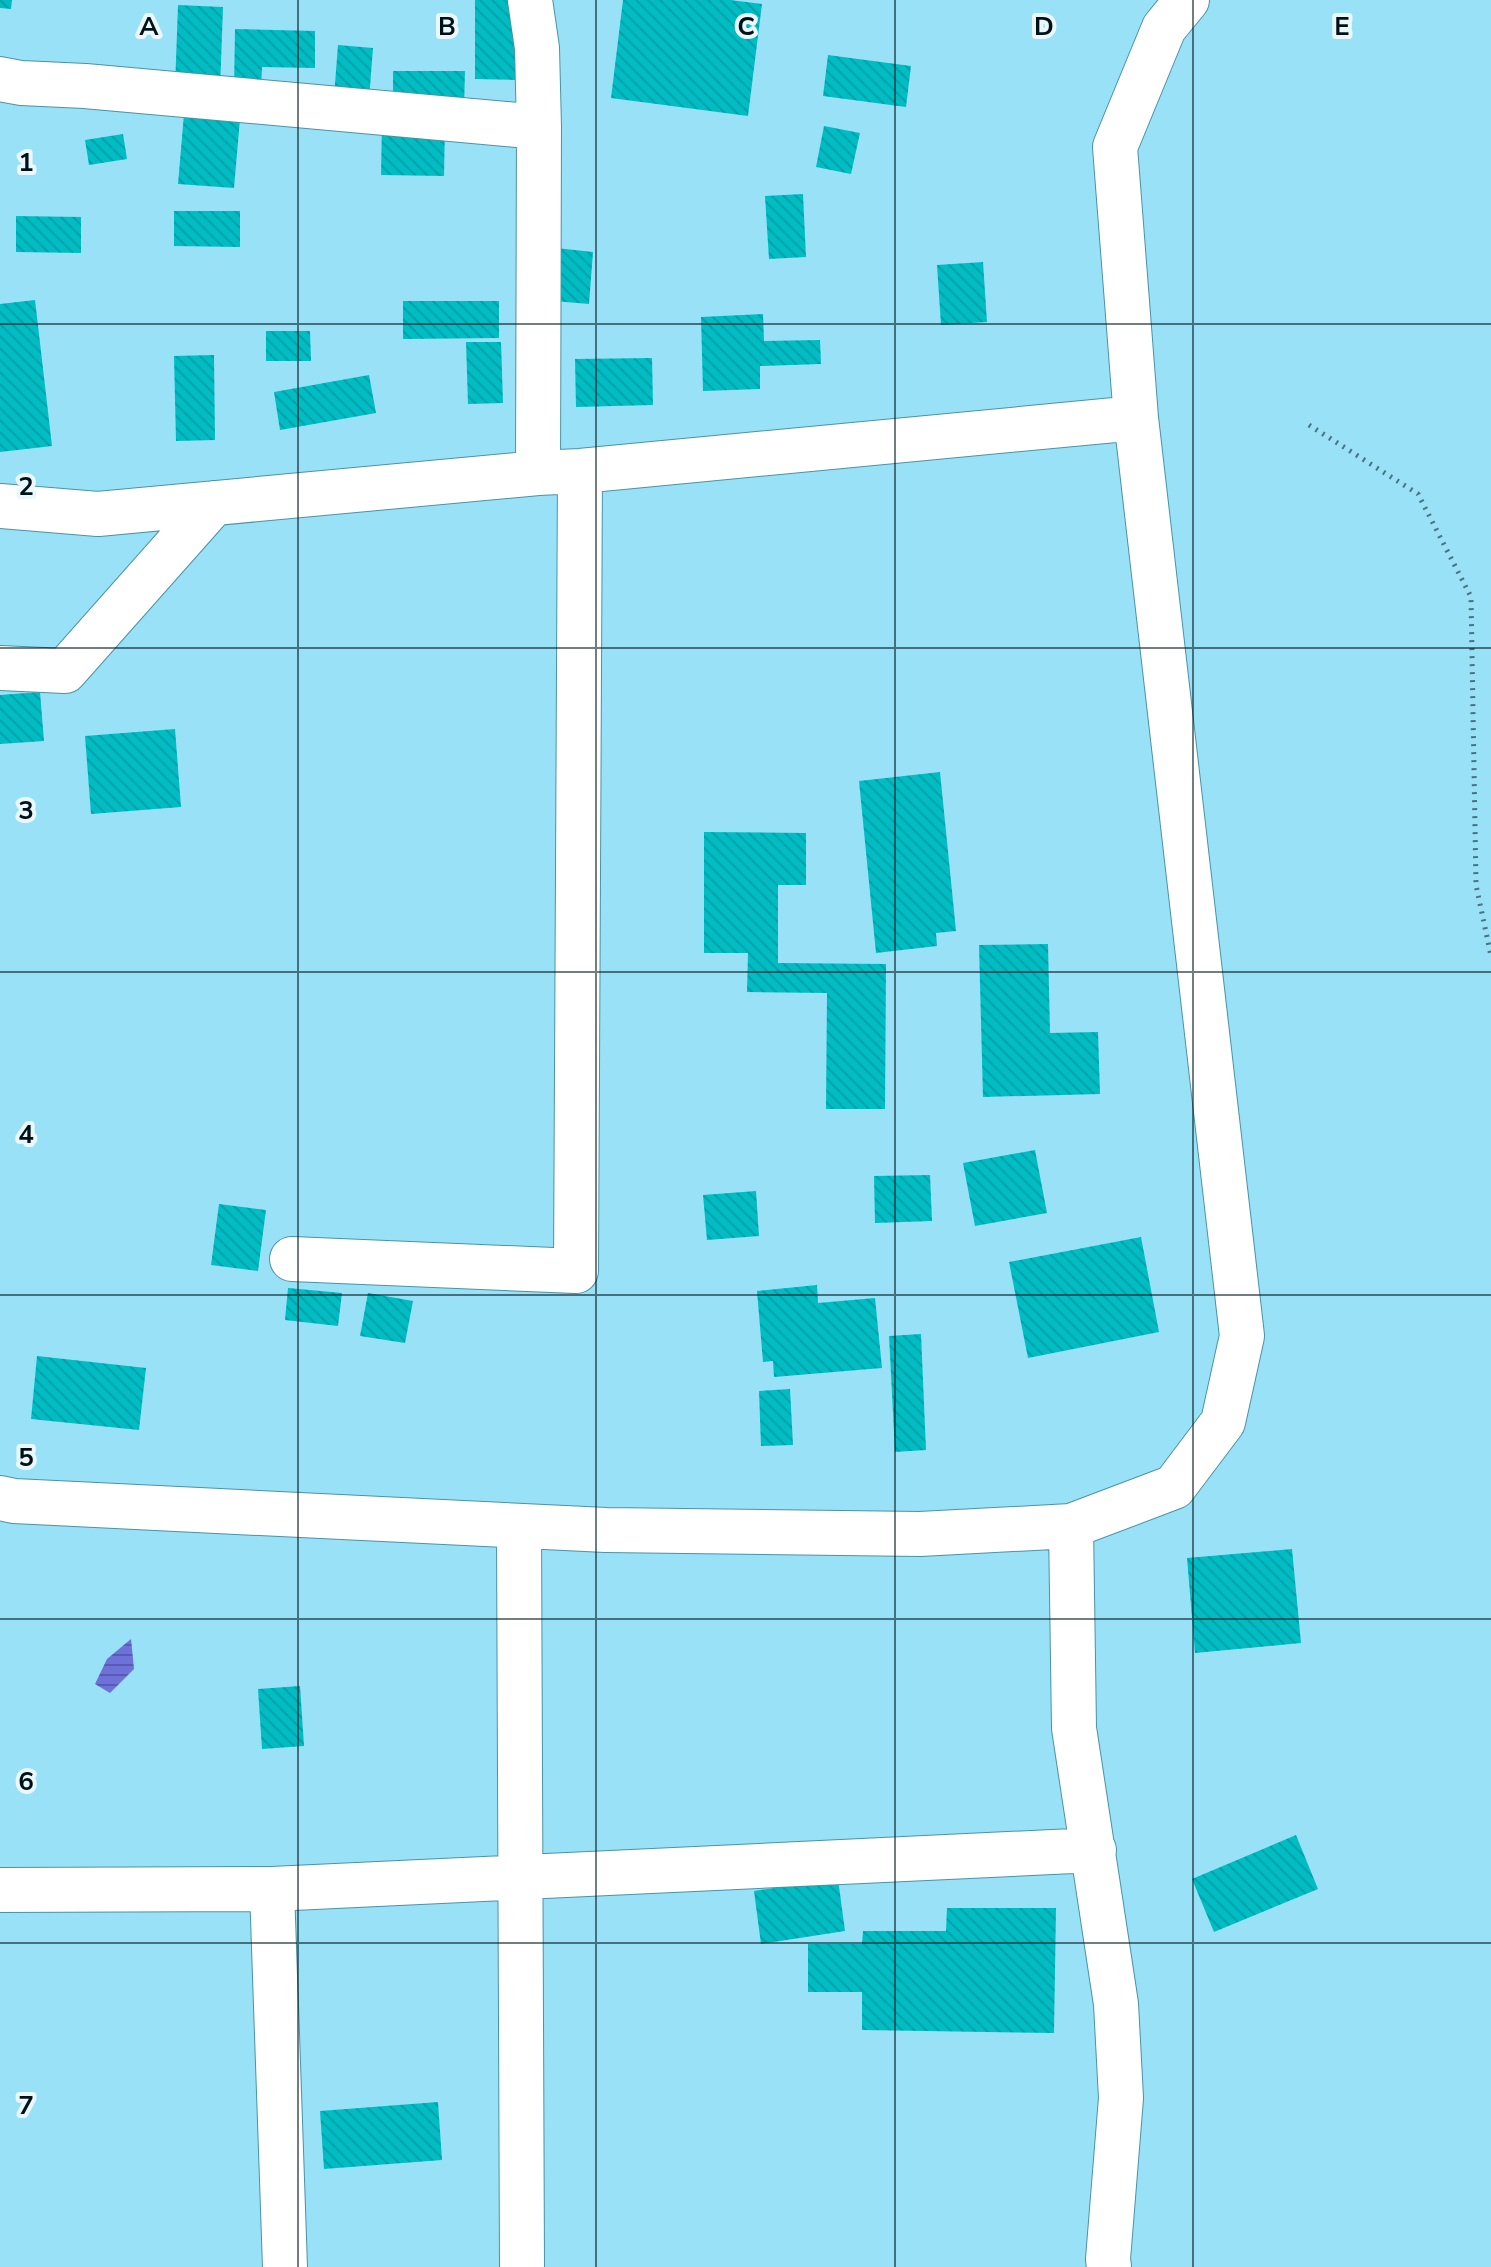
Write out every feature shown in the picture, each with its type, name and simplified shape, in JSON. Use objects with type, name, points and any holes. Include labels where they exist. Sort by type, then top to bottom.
[{"type":"street","points":[[292,1259],[576,1271],[559,472],[537,48],[530,0]]},
{"type":"street","points":[[0,1498],[606,1530],[920,1534],[1071,1526],[1174,1487],[1223,1422],[1242,1336],[1136,418],[1115,147],[1164,28],[1187,0]]},
{"type":"street","points":[[0,79],[539,127]]},
{"type":"street","points":[[0,506],[98,514],[1136,418]]},
{"type":"street","points":[[0,668],[65,671],[214,503]]},
{"type":"street","points":[[519,1526],[522,2267]]},
{"type":"street","points":[[1071,1526],[1074,1728],[1116,2004],[1121,2098],[1109,2267]]},
{"type":"street","points":[[0,1890],[272,1889],[1094,1850]]},
{"type":"street","points":[[272,1889],[285,2267]]},
{"type":"path","points":[[1309,425],[1418,494],[1471,597],[1476,885],[1491,956]]},
{"type":"shaded area","points":[[131,1639],[134,1669],[110,1693],[95,1684],[107,1659]]},
{"type":"building","points":[[0,0],[12,0],[11,9],[0,8]]},
{"type":"building","points":[[475,0],[518,0],[516,80],[475,79]]},
{"type":"building","points":[[623,0],[730,0],[762,4],[748,116],[611,98]]},
{"type":"building","points":[[178,5],[223,7],[220,89],[175,88]]},
{"type":"building","points":[[235,29],[315,31],[315,68],[262,67],[261,90],[234,90]]},
{"type":"building","points":[[338,45],[373,48],[369,100],[334,97]]},
{"type":"building","points":[[828,55],[911,66],[906,107],[823,96]]},
{"type":"building","points":[[393,71],[465,71],[464,109],[393,108]]},
{"type":"building","points":[[184,114],[240,119],[234,188],[178,184]]},
{"type":"building","points":[[382,123],[445,124],[444,176],[381,175]]},
{"type":"building","points":[[824,126],[860,133],[851,174],[816,167]]},
{"type":"building","points":[[123,134],[127,159],[89,165],[85,140]]},
{"type":"building","points":[[803,194],[806,257],[769,259],[765,196]]},
{"type":"building","points":[[174,211],[240,211],[240,247],[174,246]]},
{"type":"building","points":[[16,216],[81,217],[81,253],[16,252]]},
{"type":"building","points":[[547,247],[593,252],[589,304],[542,300]]},
{"type":"building","points":[[983,262],[987,322],[941,325],[937,265]]},
{"type":"building","points":[[35,300],[52,446],[0,452],[0,304]]},
{"type":"building","points":[[403,301],[499,301],[499,338],[403,339]]},
{"type":"building","points":[[763,314],[764,341],[820,340],[821,364],[760,366],[760,389],[703,391],[701,317]]},
{"type":"building","points":[[266,331],[310,331],[311,361],[266,361]]},
{"type":"building","points":[[466,342],[501,342],[503,403],[468,404]]},
{"type":"building","points":[[214,355],[215,440],[176,441],[174,356]]},
{"type":"building","points":[[652,358],[653,405],[576,407],[575,359]]},
{"type":"building","points":[[369,375],[376,413],[280,430],[274,392]]},
{"type":"building","points":[[40,692],[44,741],[0,744],[0,695]]},
{"type":"building","points":[[175,729],[181,807],[91,814],[85,736]]},
{"type":"building","points":[[940,772],[956,931],[936,933],[937,946],[876,953],[859,781]]},
{"type":"building","points":[[704,832],[806,833],[806,885],[778,885],[778,963],[886,964],[885,1109],[826,1109],[827,993],[747,992],[748,953],[704,953]]},
{"type":"building","points":[[1048,944],[1050,1033],[1098,1032],[1100,1094],[983,1097],[979,945]]},
{"type":"building","points":[[1035,1150],[1047,1213],[975,1226],[963,1163]]},
{"type":"building","points":[[930,1175],[932,1221],[875,1223],[874,1176]]},
{"type":"building","points":[[756,1191],[759,1236],[707,1240],[703,1195]]},
{"type":"building","points":[[219,1204],[266,1210],[258,1271],[211,1265]]},
{"type":"building","points":[[1141,1237],[1159,1332],[1028,1358],[1009,1262]]},
{"type":"building","points":[[817,1285],[818,1303],[875,1298],[882,1368],[774,1377],[773,1361],[763,1362],[757,1291]]},
{"type":"building","points":[[288,1288],[342,1293],[338,1326],[285,1320]]},
{"type":"building","points":[[368,1293],[413,1301],[405,1343],[360,1336]]},
{"type":"building","points":[[921,1334],[926,1450],[895,1452],[889,1336]]},
{"type":"building","points":[[37,1356],[146,1368],[139,1430],[31,1419]]},
{"type":"building","points":[[790,1389],[793,1445],[761,1446],[759,1391]]},
{"type":"building","points":[[1292,1549],[1301,1643],[1195,1653],[1187,1558]]},
{"type":"building","points":[[300,1686],[304,1746],[262,1749],[258,1689]]},
{"type":"building","points":[[1296,1835],[1318,1889],[1214,1932],[1192,1879]]},
{"type":"building","points":[[838,1879],[845,1931],[761,1944],[754,1891]]},
{"type":"building","points":[[947,1908],[1056,1908],[1054,2033],[862,2030],[862,1992],[808,1992],[808,1944],[862,1944],[863,1931],[946,1931]]},
{"type":"building","points":[[438,2102],[442,2160],[324,2169],[320,2111]]}]
